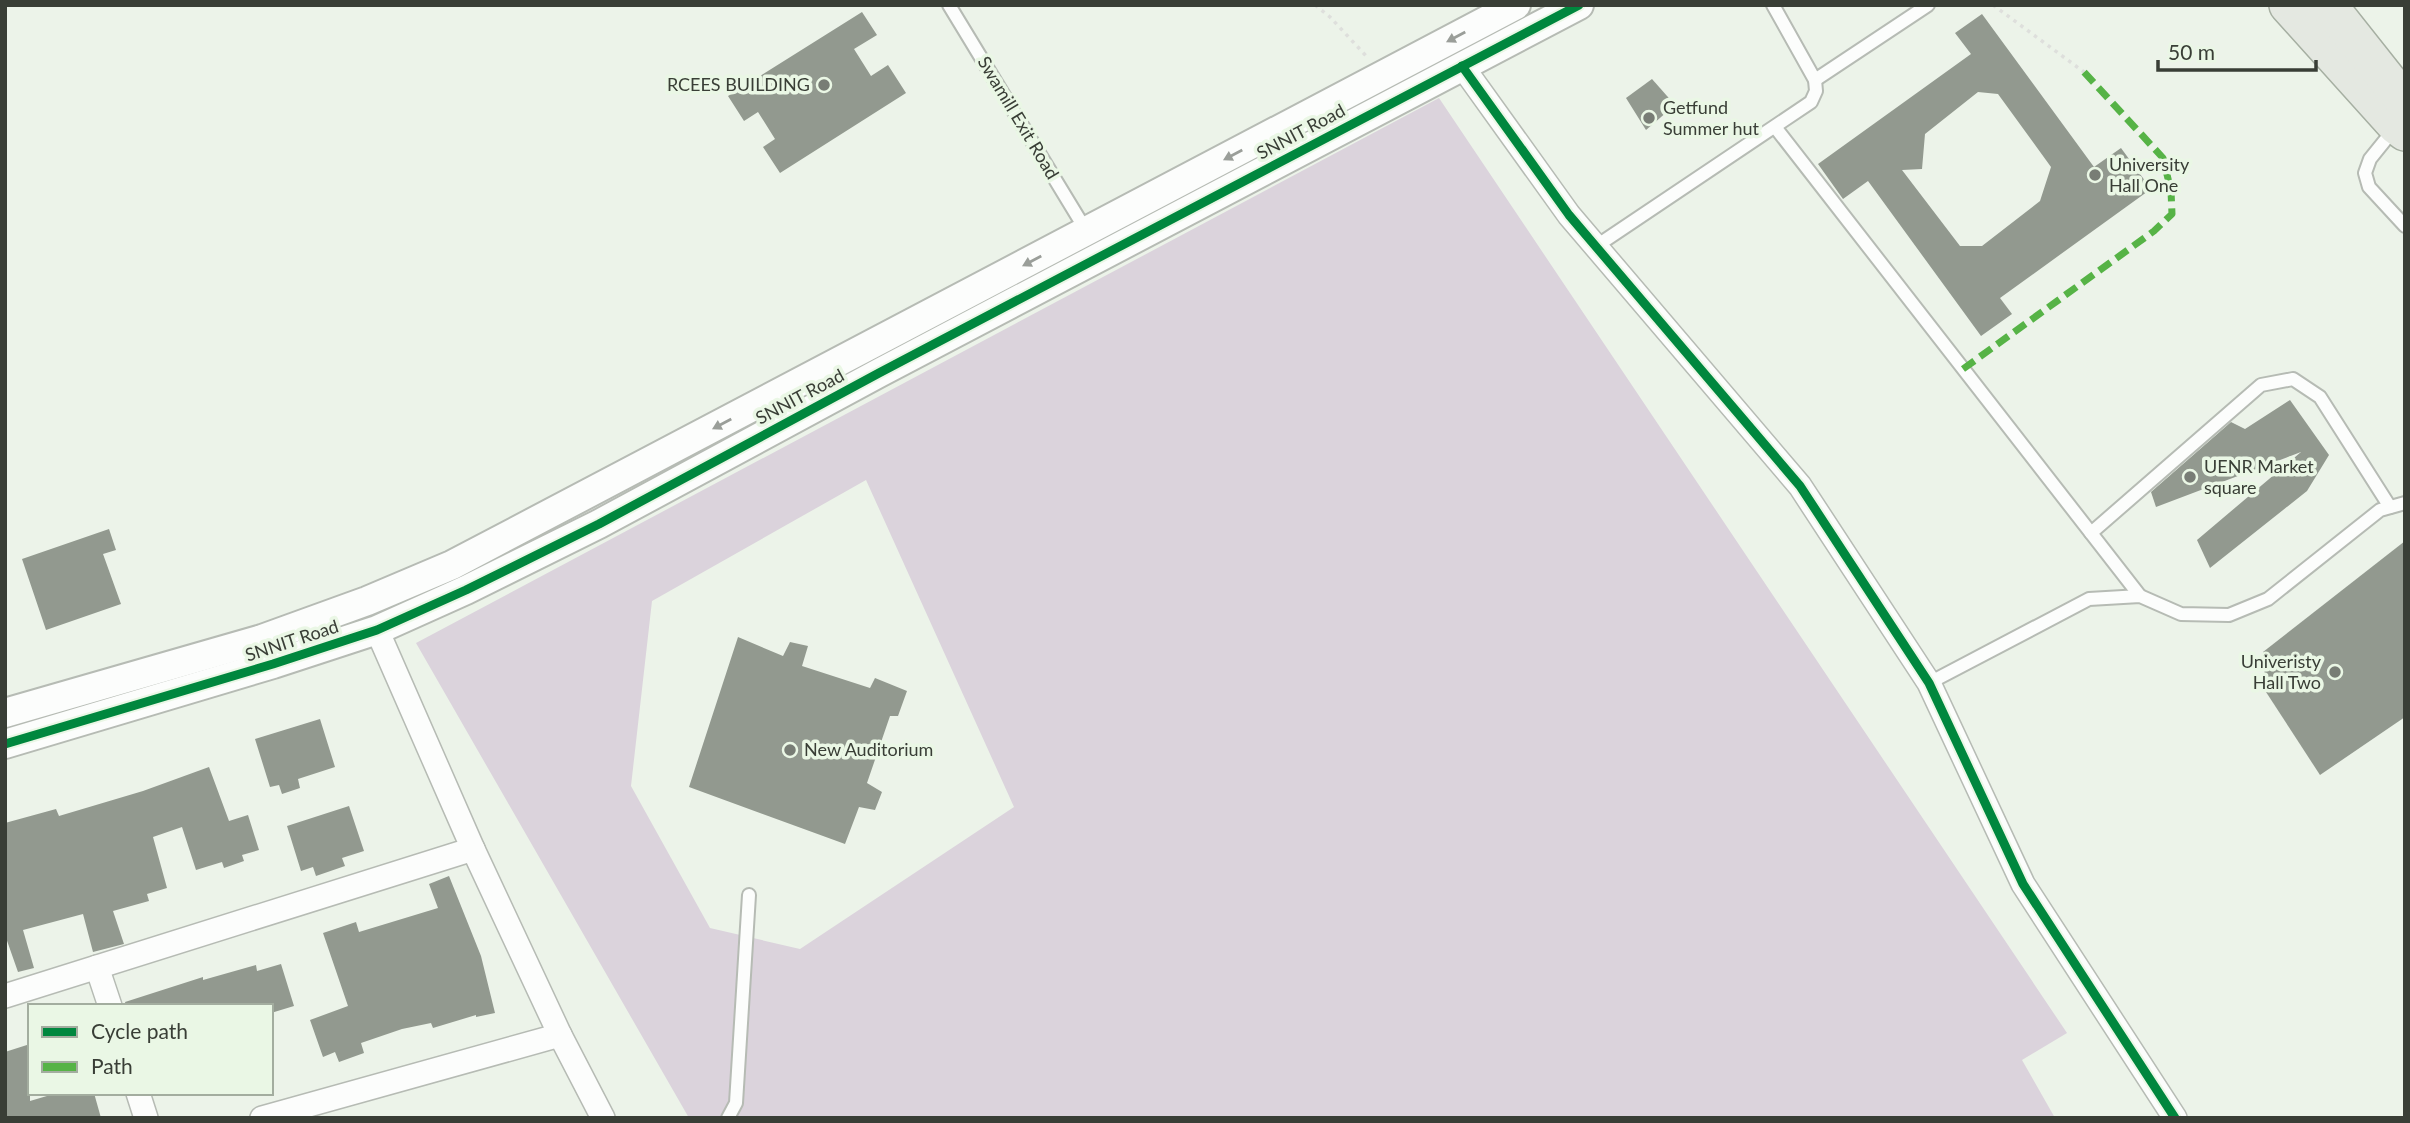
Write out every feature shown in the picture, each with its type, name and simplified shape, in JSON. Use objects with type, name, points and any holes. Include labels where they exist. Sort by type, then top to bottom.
[{"type":"main road","points":[[2288,5],[2402,120]]},
{"type":"main road","points":[[2328,5],[2402,120]]},
{"type":"street","name":"SNNIT Road","points":[[5,744],[377,630],[466,590],[599,524],[1147,216],[1177,184],[1516,5]]},
{"type":"street","name":"SNNIT Road","points":[[5,713],[262,639],[367,601],[452,565],[1087,232],[1147,216],[1190,209],[1579,5]]},
{"type":"street","points":[[1462,66],[1569,215],[1800,485],[1929,683],[2023,884],[2175,1118]]},
{"type":"street","points":[[1177,184],[1190,209]]},
{"type":"street","points":[[377,630],[473,849],[559,1035],[603,1118]]},
{"type":"street","points":[[5,996],[473,849]]},
{"type":"street","points":[[97,967],[109,1004]]},
{"type":"street","points":[[262,1118],[559,1035]]},
{"type":"street","points":[[139,1095],[146,1118]]},
{"type":"lane","name":"Swamill Exit Road","points":[[949,5],[1087,232]]},
{"type":"lane","points":[[1595,247],[1811,102],[1816,91],[1815,80],[1773,5]]},
{"type":"lane","points":[[1815,80],[1928,5]]},
{"type":"lane","points":[[2402,120],[2370,159],[2365,173],[2369,187],[2405,226]]},
{"type":"lane","points":[[1774,127],[2140,596]]},
{"type":"lane","points":[[2091,533],[2261,385],[2293,379],[2320,397],[2390,507]]},
{"type":"lane","points":[[1929,683],[2089,599],[2140,596],[2181,614],[2229,615],[2268,599],[2380,510],[2405,503]]},
{"type":"lane","points":[[728,1118],[736,1103],[749,895]]},
{"type":"path","points":[[1315,5],[1330,17],[1383,75]]},
{"type":"path","points":[[1993,5],[2084,72]]},
{"type":"shaded area","points":[[1439,98],[2067,1033],[2022,1060],[2055,1118],[689,1118],[416,643]],"holes":[[[866,480],[1014,807],[800,949],[710,928],[631,786],[652,601]]]},
{"type":"building","name":"RCEES BUILDING","points":[[862,12],[877,35],[854,49],[871,76],[888,65],[906,93],[780,173],[763,147],[775,139],[758,112],[744,121],[728,96]]},
{"type":"building","name":"University Hall One","points":[[1982,14],[2094,167],[2121,148],[2151,189],[2000,298],[2012,314],[1981,336],[1868,181],[1843,199],[1818,164],[1971,54],[1955,33]],"holes":[[[1978,92],[1998,94],[2051,167],[2040,201],[1982,246],[1960,246],[1902,170],[1922,169],[1925,134]]]},
{"type":"building","name":"Getfund Summer hut","points":[[1652,79],[1675,105],[1646,130],[1626,98]]},
{"type":"building","name":"UENR Market square","points":[[2290,400],[2329,455],[2307,491],[2210,568],[2197,540],[2301,452],[2156,507],[2151,492],[2231,422],[2245,429]]},
{"type":"building","points":[[109,529],[116,550],[103,554],[121,604],[46,630],[22,559]]},
{"type":"building","name":"Univeristy Hall Two","points":[[2405,541],[2405,717],[2320,775],[2266,692],[2263,652]]},
{"type":"building","name":"New Auditorium","points":[[738,637],[783,656],[790,642],[808,646],[802,666],[870,688],[875,678],[907,691],[898,716],[890,716],[867,783],[882,792],[875,810],[859,807],[845,844],[689,787]]},
{"type":"building","points":[[320,719],[335,767],[298,779],[300,788],[282,794],[279,785],[270,787],[255,739]]},
{"type":"building","points":[[209,767],[229,821],[248,815],[259,850],[242,855],[244,861],[224,868],[222,862],[196,870],[182,827],[153,837],[167,888],[147,894],[149,901],[113,911],[124,944],[93,952],[83,914],[23,930],[34,968],[18,972],[5,935],[5,823],[56,809],[59,816],[143,791]]},
{"type":"building","points":[[349,806],[364,851],[342,858],[345,866],[316,876],[313,867],[301,871],[287,826]]},
{"type":"building","points":[[449,876],[481,956],[495,1013],[476,1015],[433,1028],[431,1023],[402,1029],[361,1043],[364,1053],[339,1062],[335,1052],[323,1057],[310,1020],[348,1006],[323,933],[356,922],[359,932],[438,908],[429,884]]},
{"type":"building","points":[[281,964],[294,1006],[273,1012],[273,1004],[125,1002],[203,977],[203,980],[256,965],[257,971]]},
{"type":"building","points":[[28,1045],[30,1101],[50,1095],[95,1095],[101,1118],[5,1118],[5,1052]]},
{"type":"marked path","points":[[1963,369],[2154,231],[2172,214],[2171,191],[2163,158],[2084,72]]},
{"type":"cycle path","points":[[5,744],[377,630],[466,590],[599,524],[879,373],[1579,5]]},
{"type":"cycle path","points":[[1462,66],[1569,215],[1800,486],[1929,683],[2023,884],[2175,1118]]},
{"type":"place","name":"RCEES BUILDING","points":[[824,85]]},
{"type":"place","name":"Getfund Summer hut","points":[[1649,118]]},
{"type":"place","name":"University Hall One","points":[[2095,175]]},
{"type":"place","name":"UENR Market square","points":[[2190,477]]},
{"type":"place","name":"Univeristy Hall Two","points":[[2335,672]]},
{"type":"place","name":"New Auditorium","points":[[790,750]]}]
